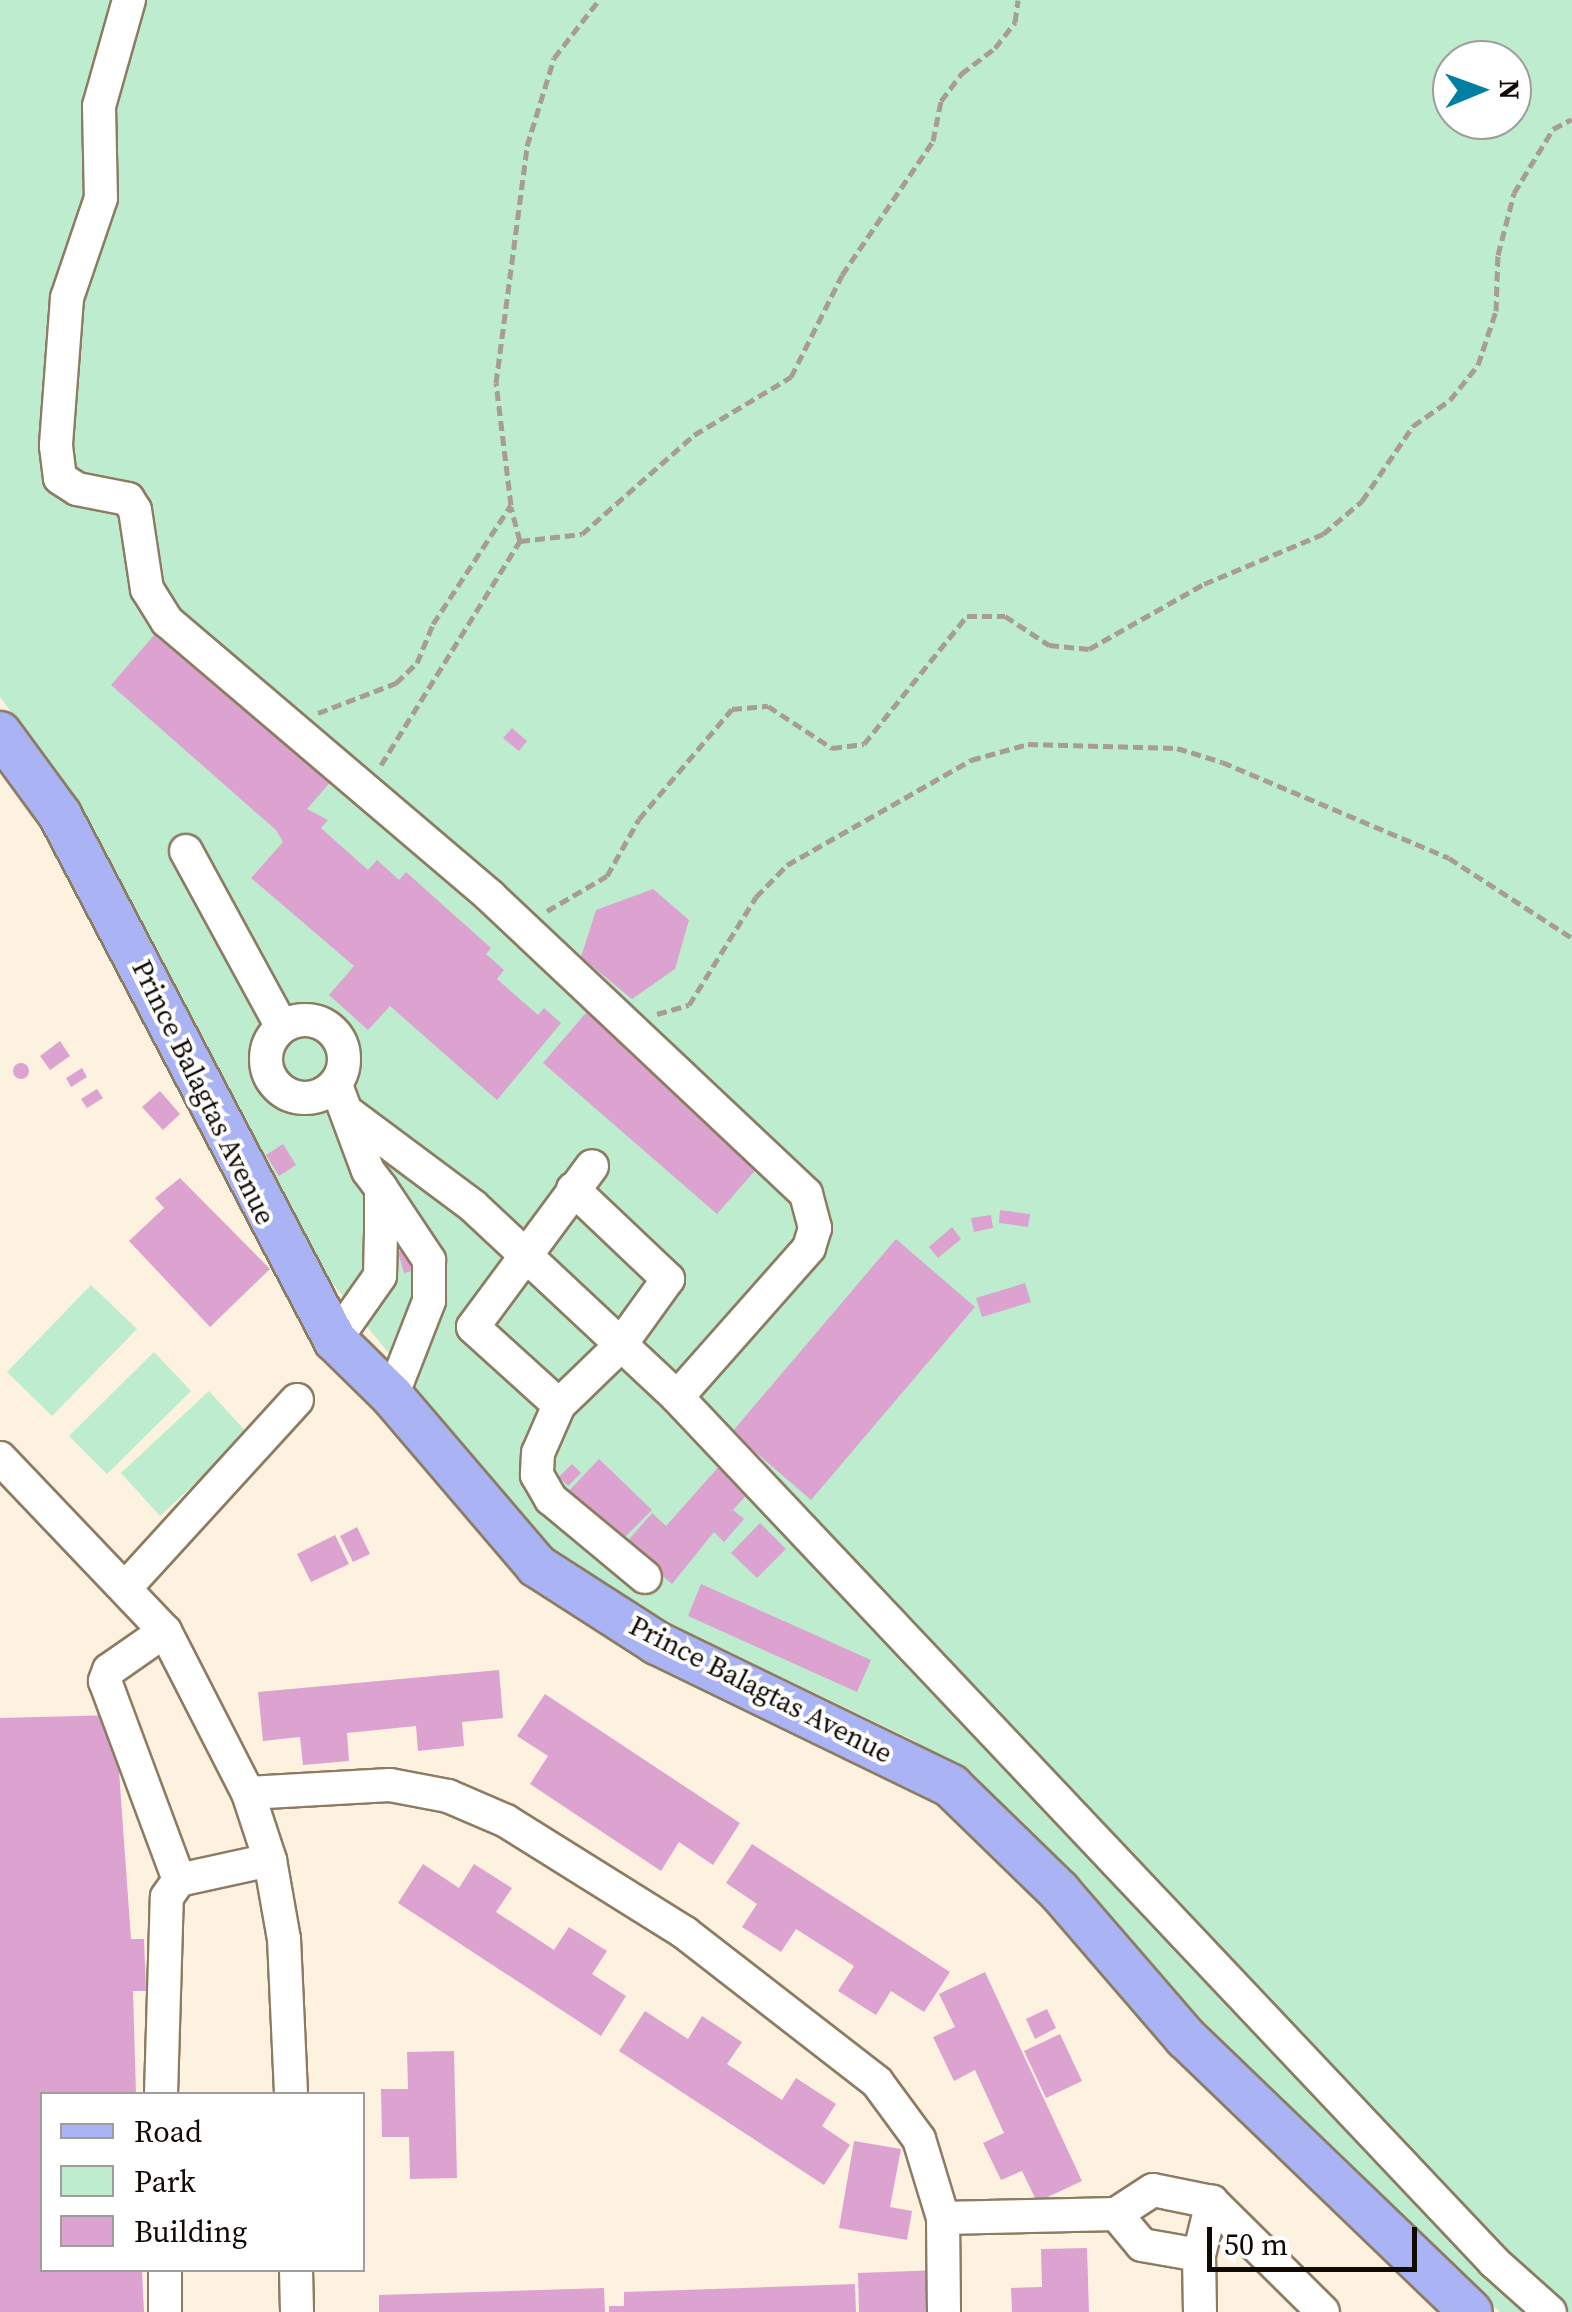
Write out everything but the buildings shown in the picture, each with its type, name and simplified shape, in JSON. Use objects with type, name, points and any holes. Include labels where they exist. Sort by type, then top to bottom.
[{"type":"main road","name":"Prince Balagtas Avenue","points":[[0,733],[60,815],[334,1340],[392,1396],[537,1566],[657,1642],[951,1786],[1058,1891],[1186,2038],[1470,2312]]},
{"type":"street","points":[[129,0],[99,106],[101,198],[67,298],[56,446],[60,478],[76,489],[128,499],[135,510],[147,588],[167,620],[366,788],[629,1022],[814,1208],[809,1248],[677,1396]]},
{"type":"street","points":[[186,851],[282,1027]]},
{"type":"street","points":[[336,1085],[318,1098],[295,1098],[276,1086],[266,1067],[268,1045],[282,1027],[300,1019],[335,1032],[344,1050],[336,1085],[351,1115],[368,1171],[429,1260],[429,1301],[392,1396]]},
{"type":"street","points":[[351,1115],[473,1206],[619,1347],[677,1396],[1494,2262],[1550,2312]]},
{"type":"street","points":[[559,1405],[473,1327],[521,1255],[583,1178],[667,1273],[667,1284],[619,1347],[559,1405],[538,1453],[537,1475],[552,1499],[645,1577]]},
{"type":"street","points":[[334,1340],[380,1276],[382,1188]]},
{"type":"street","points":[[127,1586],[297,1400]]},
{"type":"street","points":[[0,1458],[127,1586],[165,1631],[248,1793],[270,1860],[291,2014],[291,2092]]},
{"type":"street","points":[[161,2092],[162,1922],[179,1880],[105,1681],[109,1670],[165,1631]]},
{"type":"street","points":[[248,1793],[390,1784],[448,1796],[506,1821],[685,1934],[876,2082],[919,2139],[943,2218],[944,2312]]},
{"type":"street","points":[[179,1880],[270,1860]]},
{"type":"street","points":[[943,2218],[1116,2214],[1152,2190],[1212,2202],[1322,2312]]},
{"type":"street","points":[[1200,2312],[1198,2254],[1212,2202]]},
{"type":"street","points":[[1116,2214],[1142,2245],[1198,2254]]},
{"type":"street","points":[[165,2272],[165,2312]]},
{"type":"street","points":[[296,2272],[298,2312]]},
{"type":"path","points":[[366,788],[520,541],[511,506],[496,383],[528,146],[554,58],[599,0]]},
{"type":"path","points":[[520,541],[582,534],[694,436],[791,377],[842,275],[933,141],[941,100],[961,74],[996,48],[1015,22],[1018,0]]},
{"type":"path","points":[[523,926],[607,876],[638,819],[732,708],[768,706],[832,748],[864,744],[968,616],[1005,616],[1049,645],[1089,648],[1204,584],[1323,534],[1362,502],[1413,426],[1450,400],[1478,365],[1496,311],[1498,255],[1514,193],[1553,130],[1572,119]]},
{"type":"path","points":[[305,716],[353,704],[396,683],[417,663],[433,624],[511,506]]},
{"type":"path","points":[[629,1022],[690,1005],[756,897],[787,865],[971,760],[1028,744],[1177,748],[1222,762],[1449,858],[1572,938]]},
{"type":"green space","points":[[0,0],[1572,0],[1572,2312],[1500,2312],[1306,2129],[1022,1830],[915,1741],[653,1615],[544,1547],[329,1279],[285,1209],[80,804],[0,697]]},
{"type":"green space","points":[[91,1285],[137,1329],[52,1416],[7,1372]]},
{"type":"green space","points":[[154,1352],[191,1391],[107,1474],[69,1436]]},
{"type":"green space","points":[[209,1391],[248,1434],[160,1516],[121,1473]]}]
